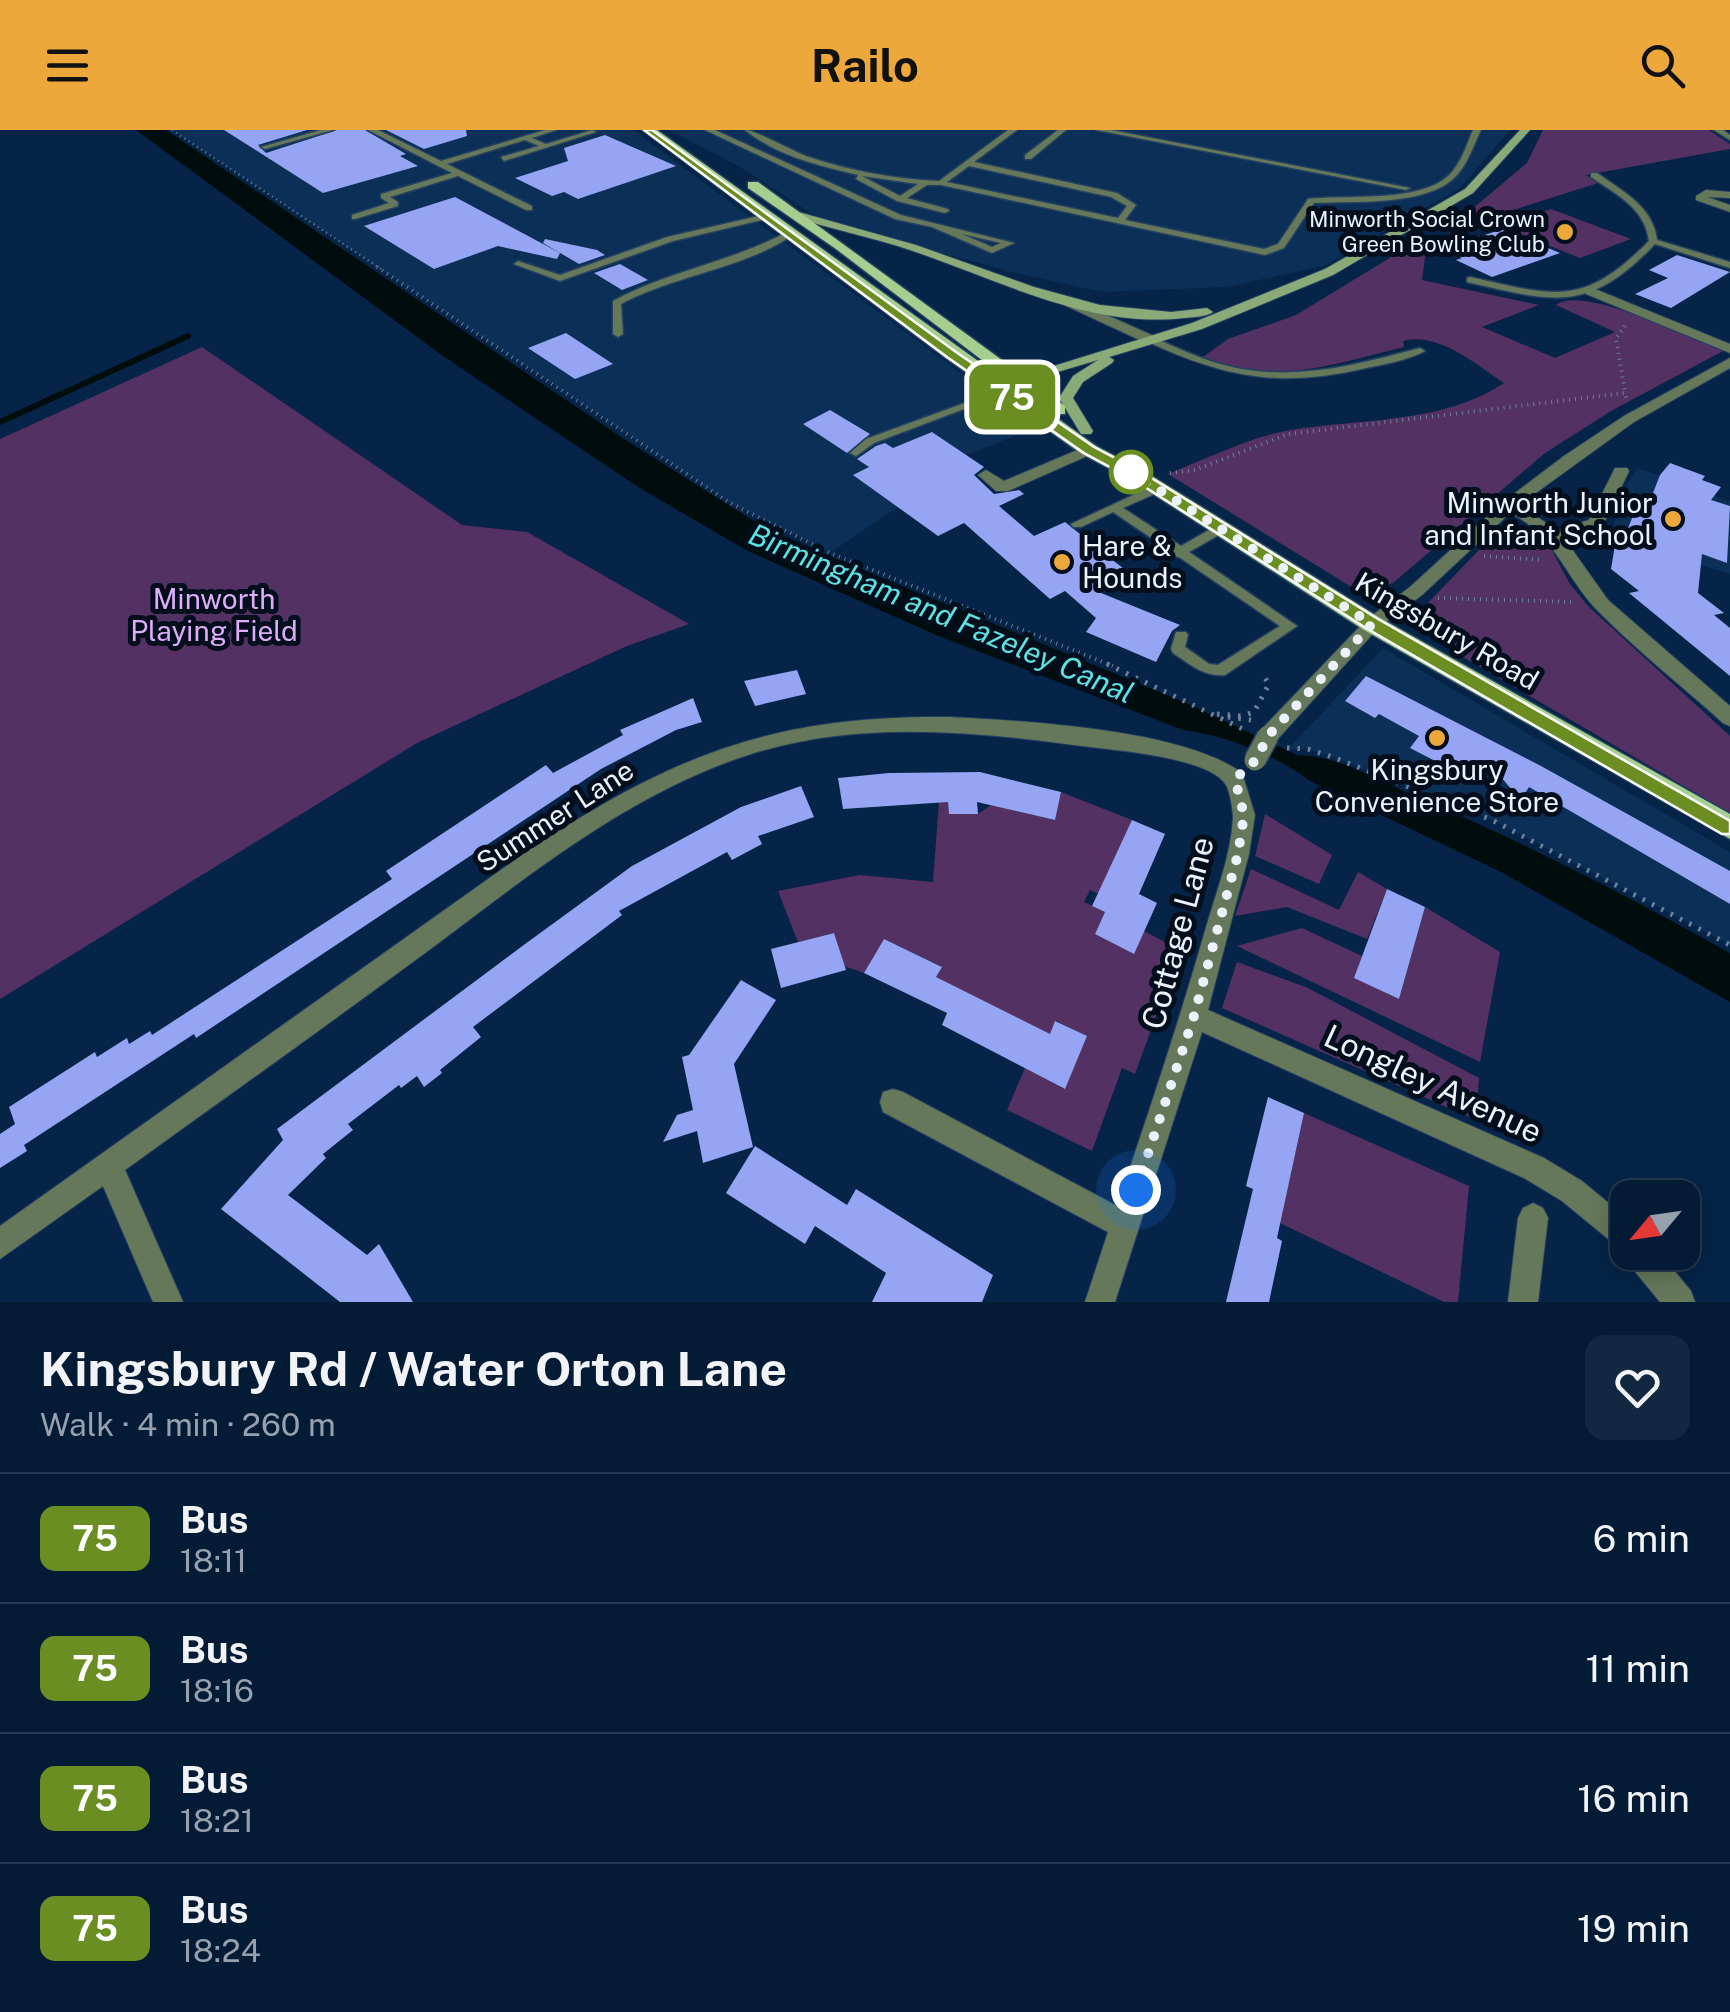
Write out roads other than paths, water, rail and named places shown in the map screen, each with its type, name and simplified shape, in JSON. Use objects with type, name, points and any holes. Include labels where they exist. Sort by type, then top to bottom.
[{"type":"main road","name":"Kingsbury Road","points":[[648,130],[930,338],[1220,529],[1372,624],[1730,828]]},
{"type":"main road","name":"Kingsbury Road","points":[[658,130],[704,153],[850,252],[1006,386]]},
{"type":"main road","points":[[704,153],[801,230],[790,234]]},
{"type":"main road","points":[[790,234],[831,239]]},
{"type":"main road","points":[[850,252],[845,258],[849,264],[912,312],[930,338]]},
{"type":"street","points":[[1006,386],[1198,326],[1329,272],[1468,191],[1525,130]]},
{"type":"street","points":[[1730,195],[1706,193],[1700,198],[1730,209]]},
{"type":"street","points":[[795,214],[895,243],[1062,300],[1150,340]]},
{"type":"street","points":[[850,252],[895,243]]},
{"type":"street","points":[[1590,291],[1730,348]]},
{"type":"street","points":[[1062,300],[1154,316],[1185,316],[1253,303]]},
{"type":"street","points":[[1103,318],[1118,334],[1121,350]]},
{"type":"street","points":[[986,475],[1002,488],[1088,440],[1066,398],[1078,379],[1121,350]]},
{"type":"street","points":[[1235,779],[1256,760],[1264,733],[1372,624],[1416,591],[1508,506],[1569,458],[1629,419],[1730,362]]},
{"type":"street","points":[[1557,535],[1596,523],[1621,471]]},
{"type":"street","points":[[1508,506],[1541,522],[1557,535],[1600,602],[1730,718]]},
{"type":"street","name":"Summer Lane","points":[[0,1244],[563,841],[666,782],[744,748],[790,736],[860,727],[979,725],[1144,747],[1214,764],[1235,779]]},
{"type":"street","name":"Cottage Lane","points":[[1100,1302],[1194,1016],[1238,854],[1244,815],[1235,779]]},
{"type":"street","name":"Longley Avenue","points":[[1194,1016],[1534,1168],[1572,1191],[1610,1224]]},
{"type":"street","points":[[893,1102],[1124,1225]]},
{"type":"street","points":[[108,1164],[168,1302]]},
{"type":"street","points":[[1524,1302],[1532,1218]]},
{"type":"street","points":[[1654,1270],[1680,1302]]},
{"type":"lane","points":[[265,147],[329,130]]},
{"type":"lane","points":[[372,130],[528,208]]},
{"type":"lane","points":[[439,164],[552,130]]},
{"type":"lane","points":[[709,130],[898,217],[1010,242],[992,250],[935,226]]},
{"type":"lane","points":[[748,130],[814,161],[924,184],[940,183],[1264,252],[1281,246],[1330,174]]},
{"type":"lane","points":[[940,183],[1014,130]]},
{"type":"lane","points":[[1028,156],[1062,130]]},
{"type":"lane","points":[[1100,130],[1420,191]]},
{"type":"lane","points":[[1310,201],[1420,191],[1448,180],[1477,130]]},
{"type":"lane","points":[[1718,130],[1730,138]]},
{"type":"lane","points":[[504,159],[592,132]]},
{"type":"lane","points":[[525,138],[546,146]]},
{"type":"lane","points":[[968,163],[1114,195],[1132,205],[1119,222]]},
{"type":"lane","points":[[841,167],[900,198],[946,211]]},
{"type":"lane","points":[[355,217],[395,204],[384,196],[458,173]]},
{"type":"lane","points":[[1470,280],[1554,298],[1590,291],[1630,265],[1652,240],[1653,228],[1638,207],[1594,176]]},
{"type":"lane","points":[[900,198],[924,184]]},
{"type":"lane","points":[[377,186],[392,194]]},
{"type":"lane","points":[[518,264],[560,278],[670,240],[766,216]]},
{"type":"lane","points":[[618,334],[616,302],[646,284],[762,252],[790,234]]},
{"type":"lane","points":[[1652,240],[1730,265]]},
{"type":"lane","points":[[1150,340],[1199,364],[1267,377],[1336,374],[1420,351]]},
{"type":"lane","points":[[856,453],[870,442],[1006,386]]},
{"type":"lane","points":[[1077,524],[1114,507],[1148,482]]},
{"type":"lane","points":[[1114,507],[1290,626],[1220,670],[1205,668],[1178,649],[1181,635]]},
{"type":"lane","points":[[1178,552],[1220,529]]},
{"type":"water","name":"Birmingham and Fazeley Canal","points":[[136,130],[166,130],[624,439],[773,533],[1184,702],[1297,755],[1353,768],[1530,848],[1730,953],[1730,1002],[1501,872],[1310,781],[1266,755],[1183,730],[936,635],[746,550],[638,487],[443,356]]},
{"type":"waterway","points":[[0,422],[188,336]]},
{"type":"place","name":"Minworth Social Crown Green Bowling Club","points":[[1565,232]]},
{"type":"place","name":"Minworth Junior and Infant School","points":[[1673,519]]},
{"type":"place","name":"Hare & Hounds","points":[[1062,562]]},
{"type":"place","name":"Kingsbury Convenience Store","points":[[1437,738]]},
{"type":"park label","name":"Minworth Playing Field","points":[[214,615]]}]
